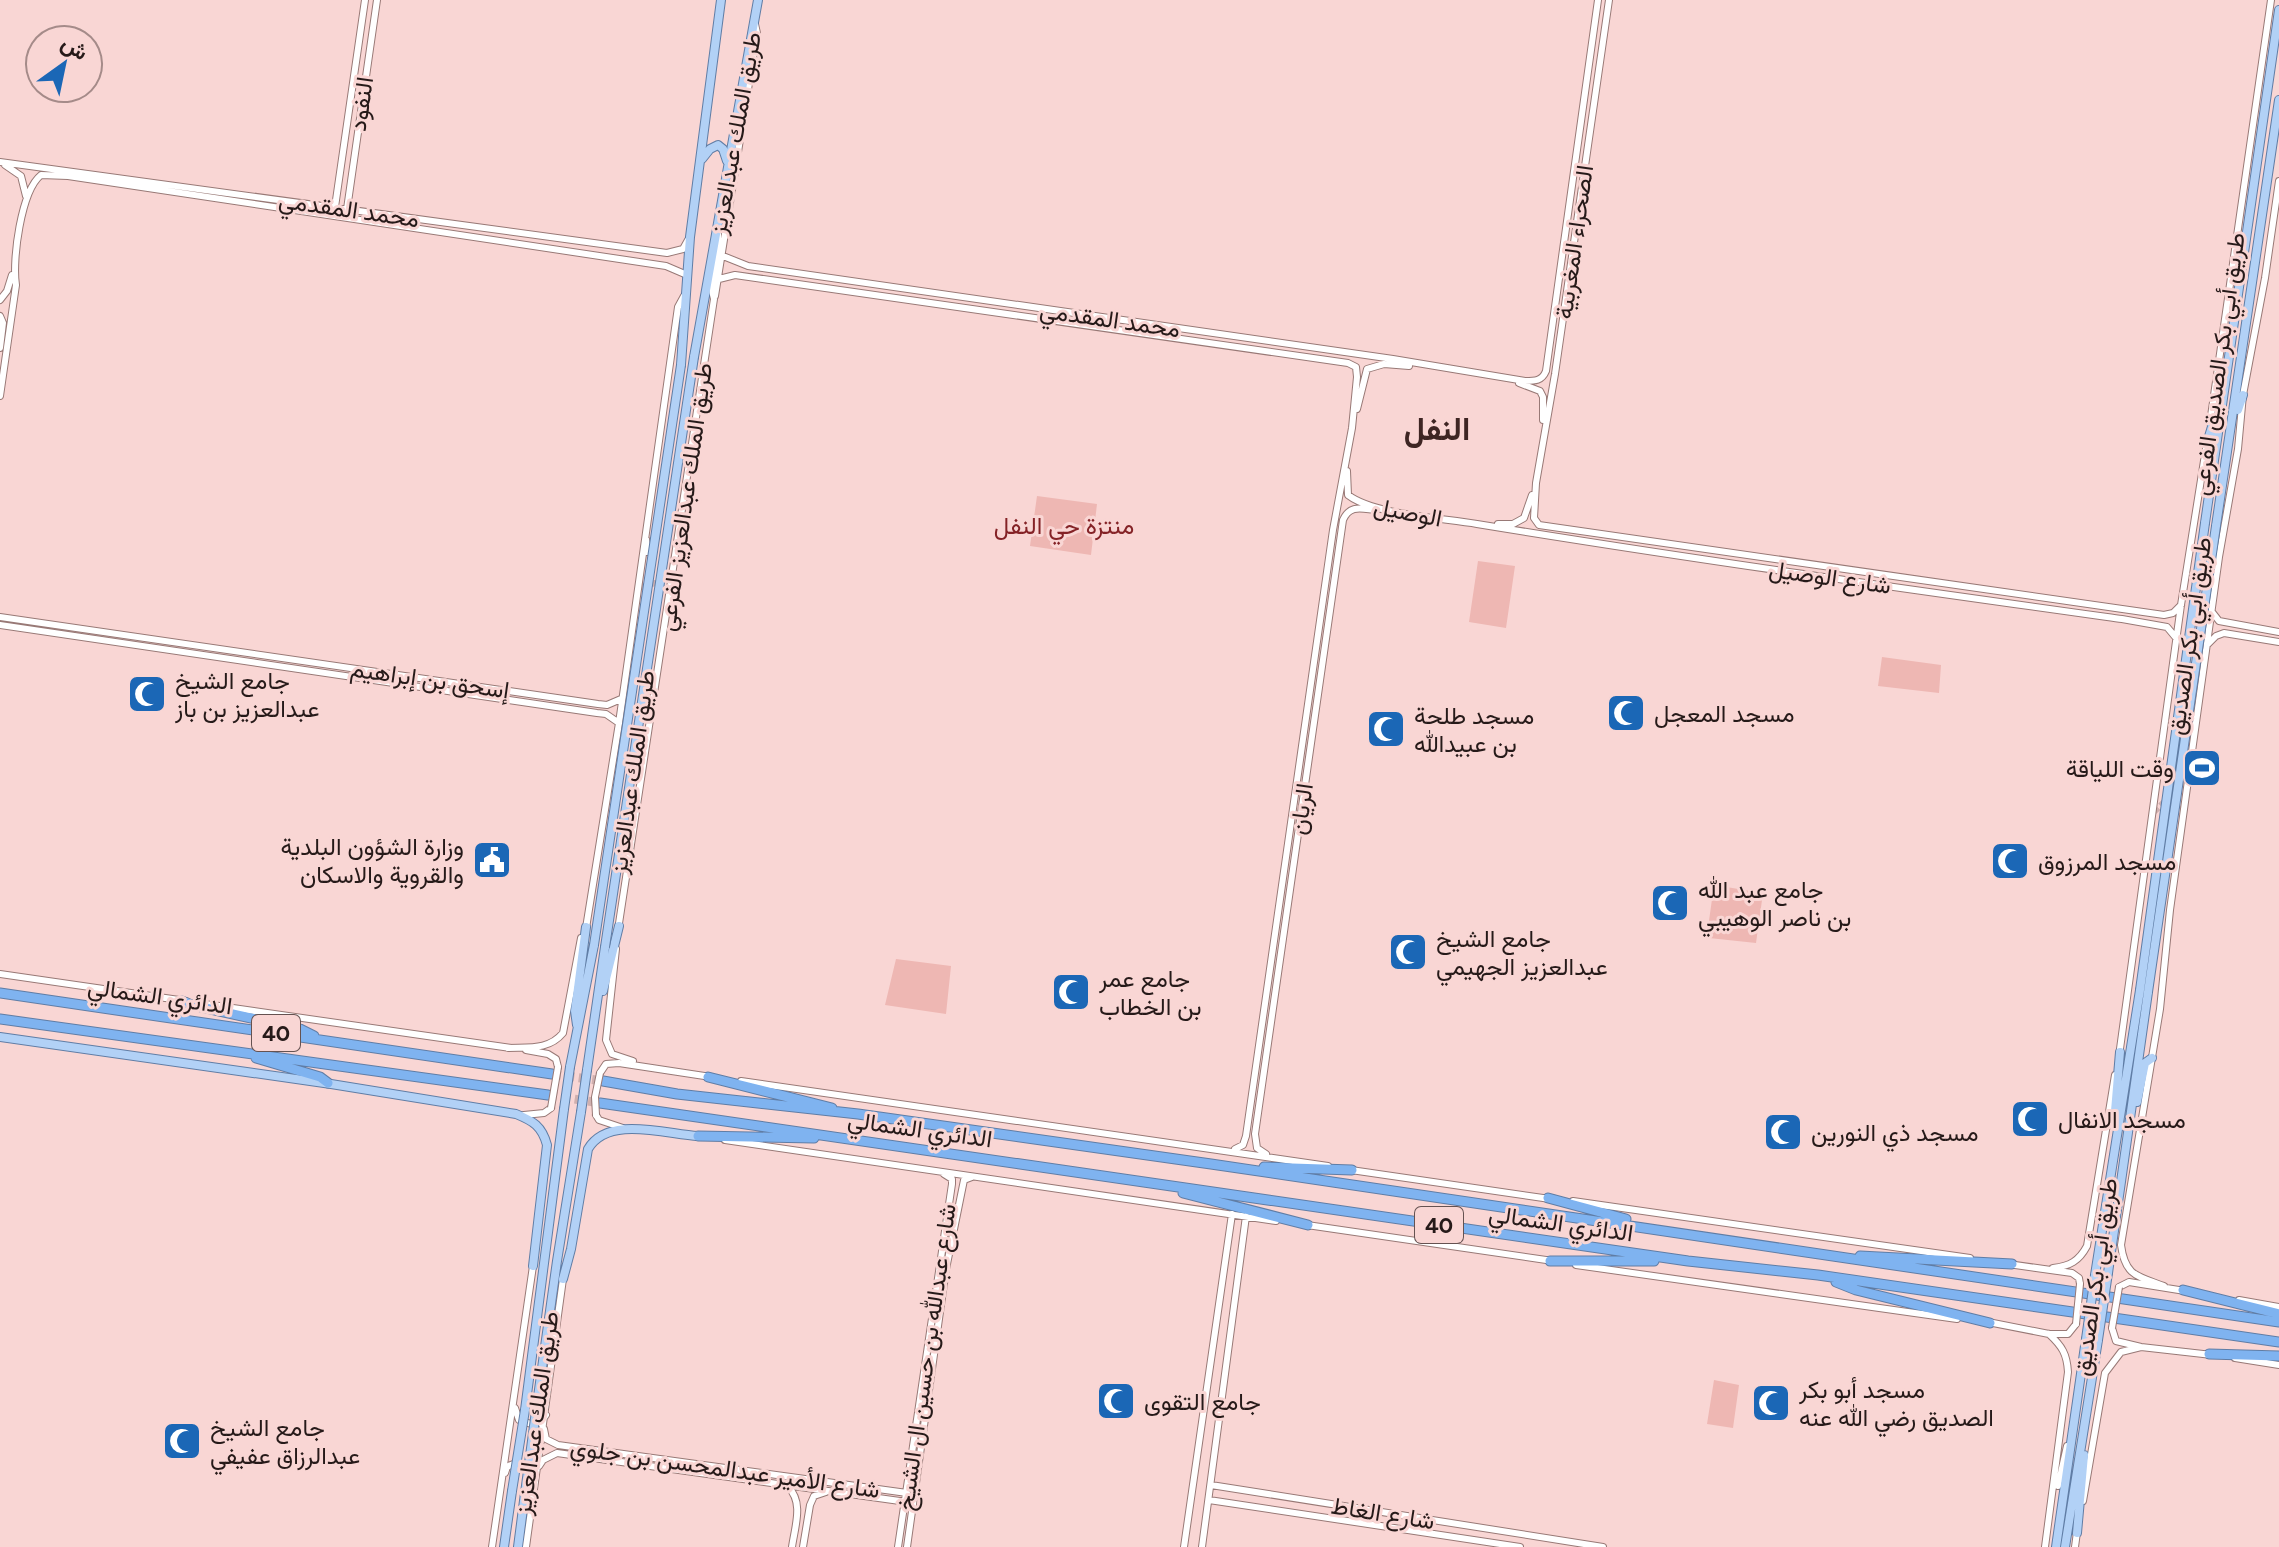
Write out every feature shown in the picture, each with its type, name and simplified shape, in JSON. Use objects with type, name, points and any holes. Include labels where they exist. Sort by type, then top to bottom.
[{"type":"highway","name":"الدائري الشمالي","points":[[0,993],[555,1071]]},
{"type":"highway","points":[[182,1001],[300,1029],[320,1040]]},
{"type":"highway","name":"الدائري الشمالي","points":[[1,1019],[548,1095]]},
{"type":"highway","points":[[235,1050],[320,1077],[328,1083]]},
{"type":"highway","name":"الدائري الشمالي","points":[[602,1077],[784,1108],[858,1114],[1211,1164],[2279,1322]]},
{"type":"highway","points":[[708,1077],[858,1114]]},
{"type":"highway","name":"الدائري الشمالي","points":[[600,1103],[1688,1261],[1818,1275],[2279,1342]]},
{"type":"highway","points":[[698,1136],[856,1139]]},
{"type":"highway","points":[[1211,1164],[1352,1170]]},
{"type":"highway","points":[[1137,1182],[1308,1225]]},
{"type":"highway","points":[[1548,1198],[1672,1231]]},
{"type":"highway","points":[[1817,1255],[2012,1264]]},
{"type":"highway","points":[[1550,1261],[1688,1261]]},
{"type":"highway","points":[[1818,1275],[1856,1290],[1990,1323]]},
{"type":"highway","points":[[2183,1290],[2279,1314]]},
{"type":"highway","points":[[2209,1354],[2279,1356]]},
{"type":"main road","name":"طريق الملك عبدالعزيز","points":[[504,1547],[570,1067],[594,945],[681,365],[690,237],[721,0]]},
{"type":"main road","name":"طريق الملك عبدالعزيز","points":[[518,1547],[557,1261],[694,357],[758,0]]},
{"type":"main road","name":"طريق أبي بكر الصديق","points":[[2065,1547],[2128,1133],[2205,523],[2279,10]]},
{"type":"main road","name":"طريق أبي بكر الصديق","points":[[2056,1547],[2113,1151],[2144,991],[2231,434],[2279,100]]},
{"type":"main road","points":[[701,160],[712,146],[720,146],[728,166]]},
{"type":"main road","points":[[2231,434],[2243,395]]},
{"type":"main road","points":[[2207,443],[2222,398]]},
{"type":"main road","points":[[593,1030],[619,926]]},
{"type":"main road","points":[[577,1025],[575,1011],[586,927]]},
{"type":"main road","points":[[0,1037],[328,1083],[516,1114],[536,1123],[547,1145],[533,1266]]},
{"type":"main road","points":[[2113,1151],[2120,1052]]},
{"type":"main road","points":[[2128,1133],[2133,1127],[2145,1063],[2152,1058]]},
{"type":"main road","points":[[563,1279],[588,1149],[599,1136],[623,1128],[698,1136]]},
{"type":"main road","points":[[533,1266],[552,1189]]},
{"type":"main road","points":[[563,1279],[567,1209]]},
{"type":"main road","points":[[2077,1533],[2086,1416]]},
{"type":"street","name":"النفود","points":[[335,207],[365,0]]},
{"type":"street","name":"النفود","points":[[347,209],[377,0]]},
{"type":"street","name":"الصحراء المغربية","points":[[1541,379],[1546,371],[1598,0]]},
{"type":"street","name":"الصحراء المغربية","points":[[1536,483],[1555,374],[1609,0]]},
{"type":"street","name":"طريق أبي بكر الصديق الفرعي","points":[[2046,1269],[2069,1266],[2081,1258],[2087,1246],[2120,1052],[2181,605],[2271,0]]},
{"type":"street","points":[[714,299],[757,33],[755,24]]},
{"type":"street","name":"محمد المقدمي","points":[[0,162],[658,252]]},
{"type":"street","points":[[0,162],[21,176],[26,200],[13,270],[7,291],[0,300]]},
{"type":"street","name":"محمد المقدمي","points":[[26,200],[37,178],[50,174],[666,266],[687,275]]},
{"type":"street","points":[[1572,181],[1582,183]]},
{"type":"street","name":"طريق أبي بكر الصديق الفرعي","points":[[2164,1286],[2132,1273],[2123,1260],[2121,1245],[2152,1058],[2243,395],[2279,181]]},
{"type":"street","points":[[202,198],[203,189]]},
{"type":"street","points":[[1570,192],[1581,193]]},
{"type":"street","points":[[412,229],[413,218]]},
{"type":"street","name":"طريق الملك عبدالعزيز الفرعي","points":[[659,1069],[612,1054],[606,1040],[619,926],[714,299],[711,291],[720,248],[717,223]]},
{"type":"street","points":[[656,265],[658,252],[671,254],[679,251],[690,237]]},
{"type":"street","name":"محمد المقدمي","points":[[723,256],[748,266],[1017,306],[1348,363],[1356,367],[1357,377],[1352,428]]},
{"type":"street","points":[[745,276],[748,266]]},
{"type":"street","points":[[0,396],[16,285],[13,270]]},
{"type":"street","name":"محمد المقدمي","points":[[719,279],[728,275],[745,276],[1015,315],[1525,381],[1541,379]]},
{"type":"street","name":"طريق الملك عبدالعزيز الفرعي","points":[[508,1048],[548,1045],[555,1043],[563,1033],[580,940],[586,927],[619,723],[678,307],[686,293]]},
{"type":"street","points":[[1015,315],[1017,306]]},
{"type":"street","points":[[0,348],[2,319]]},
{"type":"street","points":[[1352,428],[1367,369],[1384,364],[1430,367]]},
{"type":"street","name":"محمد المقدمي","points":[[1498,377],[1540,391],[1544,403],[1542,444]]},
{"type":"street","name":"الريان","points":[[1246,1138],[1333,530],[1352,428]]},
{"type":"street","name":"الريان","points":[[1346,459],[1348,486]]},
{"type":"street","points":[[1479,524],[1513,524],[1524,518],[1536,483]]},
{"type":"street","name":"شارع الوصيل","points":[[1536,483],[1534,518],[1539,525],[1552,528],[2164,615]]},
{"type":"street","name":"الوصيل","points":[[1348,486],[1348,495],[1357,502],[1479,524]]},
{"type":"street","name":"الريان","points":[[1255,1139],[1343,520],[1353,508],[1405,513]]},
{"type":"street","name":"شارع الوصيل","points":[[1479,524],[2162,626]]},
{"type":"street","points":[[646,532],[648,552]]},
{"type":"street","points":[[670,558],[677,547]]},
{"type":"street","points":[[1732,563],[1733,553]]},
{"type":"street","points":[[635,594],[641,587]]},
{"type":"street","points":[[666,589],[669,603]]},
{"type":"street","points":[[2177,639],[2162,626],[2164,615],[2173,613],[2181,605]]},
{"type":"street","points":[[2211,611],[2225,623],[2279,632]]},
{"type":"street","name":"إسحق بن إبراهيم","points":[[0,617],[598,704],[607,705],[621,699]]},
{"type":"street","points":[[2224,633],[2225,623]]},
{"type":"street","name":"إسحق بن إبراهيم","points":[[0,625],[606,714],[619,723]]},
{"type":"street","points":[[2207,645],[2224,633],[2279,642]]},
{"type":"street","points":[[268,656],[268,664]]},
{"type":"street","points":[[1313,674],[1322,676]]},
{"type":"street","points":[[597,713],[604,708],[598,704]]},
{"type":"street","name":"الدائري الشمالي","points":[[0,974],[548,1054],[556,1059],[555,1071]]},
{"type":"street","name":"الدائري الشمالي","points":[[602,1077],[606,1064],[619,1063],[2072,1273],[2079,1278],[2080,1284],[2076,1324],[2068,1334],[2049,1334],[698,1136]]},
{"type":"street","points":[[516,1114],[534,1116],[551,1108],[555,1071]]},
{"type":"street","points":[[602,1077],[595,1097],[596,1115],[599,1120],[623,1128]]},
{"type":"street","points":[[1227,1151],[1239,1148],[1246,1138],[1255,1139],[1260,1151],[1273,1157]]},
{"type":"street","name":"شارع عبدالله بن حسين ال الشيخ","points":[[898,1547],[951,1191],[952,1179],[941,1172]]},
{"type":"street","name":"شارع عبدالله بن حسين ال الشيخ","points":[[907,1547],[946,1269],[964,1180],[976,1177]]},
{"type":"street","points":[[951,1191],[956,1186],[960,1194]]},
{"type":"street","points":[[1184,1547],[1232,1214]]},
{"type":"street","points":[[1202,1547],[1246,1216]]},
{"type":"street","points":[[492,1547],[533,1266]]},
{"type":"street","points":[[526,1547],[563,1279]]},
{"type":"street","points":[[2279,1307],[2129,1282],[2119,1287],[2112,1328],[2116,1341],[2141,1347],[2279,1365]]},
{"type":"street","points":[[2045,1547],[2068,1372],[2067,1358],[2061,1345],[2049,1334]]},
{"type":"street","points":[[2075,1547],[2105,1373],[2121,1352],[2141,1347]]},
{"type":"street","points":[[515,1400],[519,1420],[534,1425],[545,1416],[548,1405]]},
{"type":"street","points":[[2050,1514],[2075,1420]]},
{"type":"street","name":"شارع الأمير عبدالمحسن بن جلوي","points":[[544,1429],[546,1439],[558,1445],[915,1494]]},
{"type":"street","points":[[557,1453],[553,1448],[558,1445]]},
{"type":"street","name":"شارع الأمير عبدالمحسن بن جلوي","points":[[539,1466],[543,1460],[557,1453],[913,1503]]},
{"type":"street","points":[[498,1501],[507,1467],[514,1463],[532,1469],[534,1502]]},
{"type":"street","name":"شارع الغاط","points":[[1211,1485],[1603,1547]]},
{"type":"street","points":[[788,1487],[796,1494],[798,1504],[792,1547]]},
{"type":"street","points":[[803,1547],[810,1505],[814,1496],[827,1492]]},
{"type":"street","points":[[798,1504],[804,1498],[810,1505]]},
{"type":"street","name":"شارع الغاط","points":[[1209,1500],[1520,1547]]},
{"type":"green space","name":"منتزة حي النفل","points":[[1037,496],[1097,504],[1091,555],[1030,546]]},
{"type":"green space","points":[[1478,561],[1515,566],[1506,628],[1469,622]]},
{"type":"green space","points":[[1882,657],[1941,665],[1939,693],[1878,686]]},
{"type":"green space","points":[[1714,885],[1763,893],[1756,943],[1709,938]]},
{"type":"green space","points":[[896,959],[951,966],[946,1014],[885,1005]]},
{"type":"green space","points":[[1714,1380],[1739,1385],[1733,1428],[1707,1424]]},
{"type":"tunnel","points":[[641,587],[655,583],[666,589]]},
{"type":"tunnel","points":[[2154,812],[2165,801],[2174,803],[2183,813]]},
{"type":"tunnel","points":[[552,1074],[603,1081]]},
{"type":"tunnel","points":[[548,1095],[600,1103]]},
{"type":"place","name":"جامع الشيخ عبدالعزيز بن باز","points":[[147,694]]},
{"type":"place","name":"مسجد المعجل","points":[[1626,713]]},
{"type":"place","name":"مسجد طلحة بن عبيدالله","points":[[1386,729]]},
{"type":"place","name":"وقت اللياقة","points":[[2202,768]]},
{"type":"place","name":"وزارة الشؤون البلدية والقروية والاسكان","points":[[492,860]]},
{"type":"place","name":"مسجد المرزوق","points":[[2010,861]]},
{"type":"place","name":"جامع عبد الله بن ناصر الوهيبي","points":[[1670,903]]},
{"type":"place","name":"جامع الشيخ عبدالعزيز الجهيمي","points":[[1408,952]]},
{"type":"place","name":"جامع عمر بن الخطاب","points":[[1071,992]]},
{"type":"place","name":"مسجد الانفال","points":[[2030,1119]]},
{"type":"place","name":"مسجد ذي النورين","points":[[1783,1132]]},
{"type":"place","name":"جامع التقوى","points":[[1116,1401]]},
{"type":"place","name":"مسجد أبو بكر الصديق رضي الله عنه","points":[[1771,1403]]},
{"type":"place","name":"جامع الشيخ عبدالرزاق عفيفي","points":[[182,1441]]},
{"type":"district","name":"النفل","points":[[1437,429]]}]
